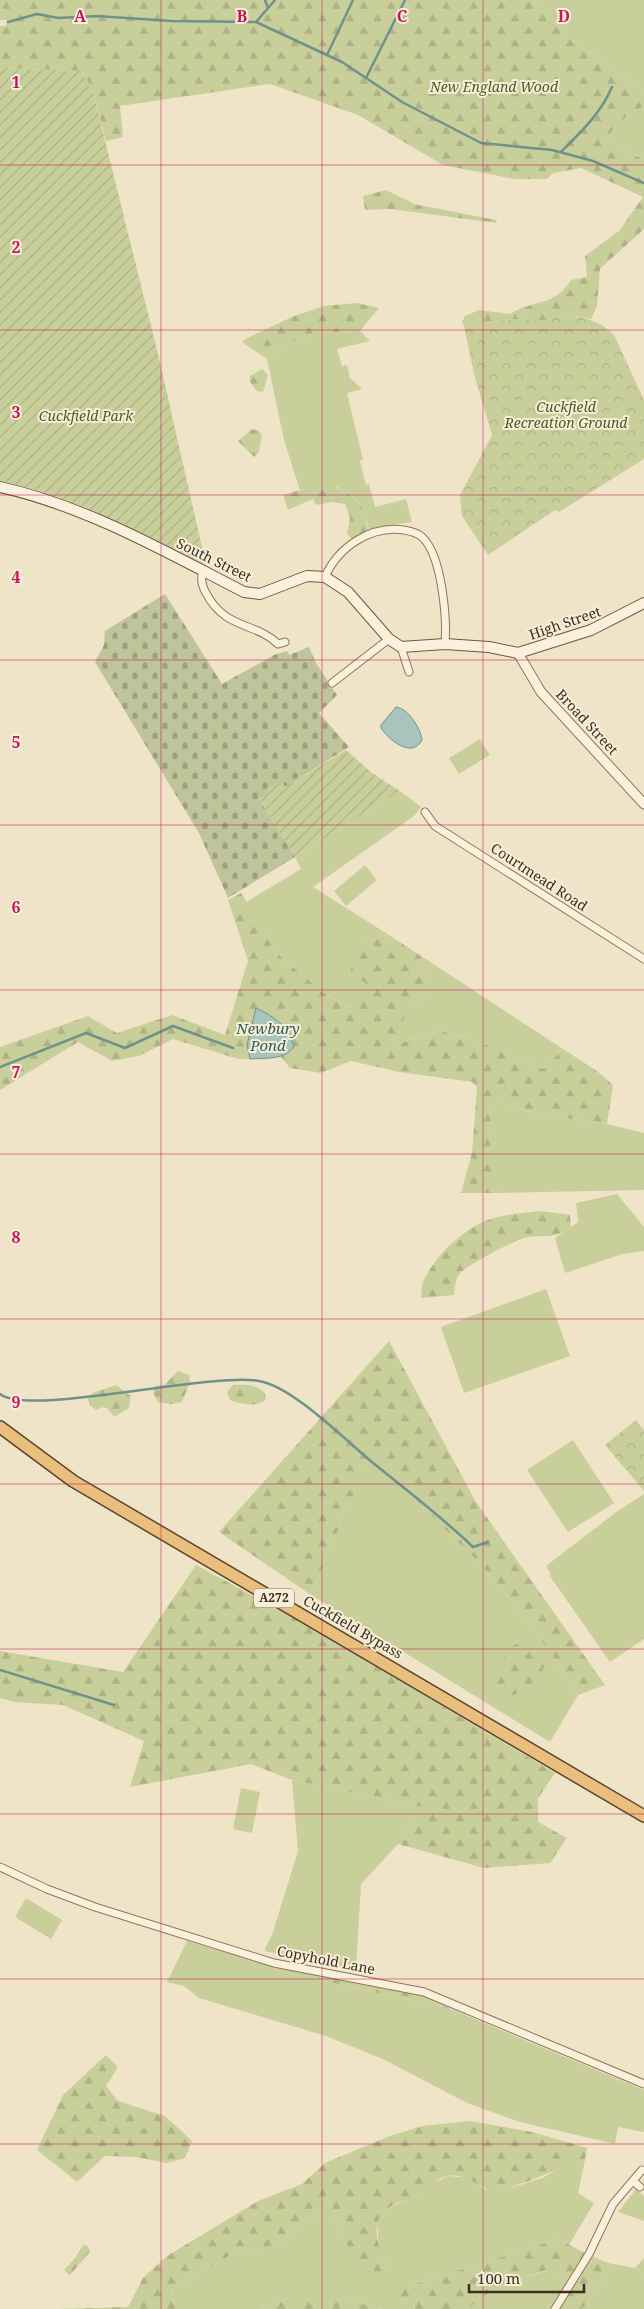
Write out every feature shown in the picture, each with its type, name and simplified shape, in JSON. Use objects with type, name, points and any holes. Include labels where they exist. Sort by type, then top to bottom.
[{"type":"highway","name":"Cuckfield Bypass","points":[[0,1427],[73,1481],[644,1816]]},
{"type":"main road","name":"South Street","points":[[0,487],[56,503],[159,549],[252,594],[260,594],[307,576],[325,577]]},
{"type":"main road","points":[[325,577],[348,592],[389,639],[401,647]]},
{"type":"main road","name":"High Street","points":[[401,647],[444,644],[489,647],[518,653],[591,630],[644,603]]},
{"type":"street","points":[[325,577],[330,566],[362,536],[387,530],[417,534],[428,545],[438,574],[445,607],[444,644]]},
{"type":"street","points":[[203,571],[200,577],[203,586],[220,611],[238,624],[268,636],[278,644],[285,642]]},
{"type":"street","points":[[332,683],[389,639]]},
{"type":"street","points":[[401,647],[409,672]]},
{"type":"street","name":"Broad Street","points":[[518,653],[541,692],[644,804]]},
{"type":"street","name":"Courtmead Road","points":[[425,812],[435,826],[644,960]]},
{"type":"street","name":"Copyhold Lane","points":[[0,1867],[47,1889],[95,1907],[274,1963],[424,1992],[644,2084]]},
{"type":"street","points":[[555,2309],[589,2254],[613,2204],[642,2170]]},
{"type":"street","points":[[633,2181],[640,2187]]},
{"type":"green space","name":"New England Wood","points":[[0,0],[532,0],[567,36],[640,89],[644,88],[644,106],[628,115],[605,138],[644,160],[644,229],[600,269],[597,306],[591,319],[562,314],[544,321],[516,319],[464,326],[462,323],[465,316],[479,310],[510,314],[527,306],[551,299],[565,289],[571,280],[587,277],[585,256],[619,231],[643,197],[581,168],[553,173],[547,179],[514,179],[443,165],[358,115],[270,84],[120,106],[123,137],[106,141],[93,92],[82,71],[0,68],[0,26],[6,26],[7,20],[0,20]]},
{"type":"green space","points":[[532,0],[644,0],[644,88],[640,89],[567,36]]},
{"type":"green space","name":"Cuckfield Park","points":[[0,68],[82,71],[93,92],[159,358],[206,565],[132,528],[80,505],[0,481]]},
{"type":"green space","points":[[644,106],[644,160],[605,138],[628,115]]},
{"type":"green space","points":[[386,190],[414,204],[496,220],[497,223],[390,209],[365,210],[363,196]]},
{"type":"green space","points":[[357,303],[379,308],[360,331],[316,333],[296,340],[267,359],[242,342],[294,316],[324,306]]},
{"type":"green space","name":"Cuckfield Recreation Ground","points":[[562,314],[584,318],[604,326],[615,337],[644,400],[644,459],[559,512],[555,510],[488,555],[462,516],[460,495],[492,435],[474,374],[464,326],[516,319],[544,321]]},
{"type":"green space","points":[[360,331],[370,341],[337,349],[342,366],[347,365],[350,378],[362,389],[347,393],[363,460],[360,461],[366,485],[369,484],[375,507],[406,499],[412,522],[369,529],[362,508],[356,500],[337,487],[316,492],[300,491],[284,440],[267,359],[296,340],[316,333]]},
{"type":"green space","points":[[262,369],[268,375],[263,392],[257,391],[250,382],[250,376]]},
{"type":"green space","points":[[252,429],[259,431],[262,436],[259,452],[254,457],[238,441]]},
{"type":"green space","points":[[328,485],[348,494],[363,510],[369,529],[353,540],[347,534],[350,518],[345,504],[332,502],[316,505],[313,499],[288,510],[283,495],[301,490],[320,490]]},
{"type":"green space","points":[[165,594],[222,684],[274,655],[287,651],[289,655],[309,647],[316,663],[337,695],[319,713],[349,747],[285,787],[281,781],[267,789],[269,793],[259,799],[295,857],[228,898],[199,833],[95,662],[104,645],[105,631]]},
{"type":"green space","points":[[480,739],[490,755],[459,774],[449,758]]},
{"type":"green space","points":[[346,750],[372,773],[400,791],[295,857],[259,799],[269,793],[267,789],[281,781],[285,787]]},
{"type":"green space","points":[[400,791],[421,807],[414,816],[313,887],[389,935],[362,942],[373,988],[350,1007],[324,993],[282,958],[246,902],[301,869],[295,857]]},
{"type":"green space","points":[[365,865],[377,880],[346,906],[334,891]]},
{"type":"green space","points":[[241,893],[282,958],[324,993],[349,1007],[372,988],[350,972],[362,942],[389,935],[421,956],[428,994],[407,1009],[395,1044],[441,1031],[490,1046],[544,1069],[563,1049],[597,1071],[613,1085],[607,1124],[537,1114],[495,1100],[490,1125],[490,1147],[500,1193],[461,1193],[472,1153],[477,1087],[472,1082],[399,1072],[351,1061],[321,1073],[290,1068],[280,1056],[289,1052],[293,1040],[277,1021],[256,1008],[247,1045],[250,1059],[238,1059],[173,1039],[139,1056],[112,1061],[78,1042],[0,1090],[0,1047],[88,1016],[117,1033],[172,1015],[225,1035],[248,961],[228,900]]},
{"type":"green space","points":[[421,956],[563,1049],[544,1069],[490,1046],[441,1031],[394,1044],[407,1009],[428,994]]},
{"type":"green space","points":[[495,1100],[537,1114],[607,1124],[644,1133],[644,1190],[500,1193],[490,1147],[490,1125]]},
{"type":"green space","points":[[617,1194],[644,1227],[644,1251],[623,1254],[565,1273],[555,1238],[578,1222],[576,1203]]},
{"type":"green space","points":[[541,1211],[570,1215],[571,1227],[564,1232],[552,1236],[518,1240],[481,1259],[458,1275],[454,1295],[421,1298],[423,1281],[431,1268],[437,1259],[461,1235],[479,1224],[494,1218]]},
{"type":"green space","points":[[546,1289],[570,1356],[464,1393],[441,1327]]},
{"type":"green space","points":[[389,1341],[476,1502],[605,1685],[578,1695],[530,1622],[477,1561],[370,1454],[311,1595],[219,1532]]},
{"type":"green space","points":[[178,1371],[189,1375],[190,1382],[182,1402],[171,1404],[158,1402],[153,1393],[155,1386],[164,1385]]},
{"type":"green space","points":[[116,1385],[131,1396],[129,1408],[114,1417],[108,1409],[103,1407],[96,1410],[90,1405],[88,1399],[92,1393]]},
{"type":"green space","points":[[233,1385],[254,1386],[262,1390],[266,1399],[258,1404],[243,1404],[230,1400],[227,1392]]},
{"type":"green space","points":[[636,1420],[644,1430],[644,1491],[605,1445]]},
{"type":"green space","points":[[573,1440],[614,1503],[568,1532],[527,1470]]},
{"type":"green space","points":[[370,1453],[477,1561],[530,1622],[578,1695],[550,1742],[311,1595]]},
{"type":"green space","points":[[644,1494],[644,1639],[610,1662],[549,1575],[551,1574],[546,1566],[615,1513]]},
{"type":"green space","points":[[196,1565],[299,1621],[555,1773],[538,1798],[538,1822],[567,1838],[550,1863],[484,1868],[398,1844],[423,1807],[292,1780],[251,1764],[130,1787],[144,1741],[63,1705],[14,1702],[0,1698],[0,1651],[123,1672]]},
{"type":"green space","points":[[530,1639],[536,1642],[547,1659],[541,1673],[533,1684],[516,1694],[508,1696],[499,1690],[492,1679],[510,1647]]},
{"type":"green space","points":[[292,1780],[423,1807],[398,1844],[361,1884],[356,1970],[264,1951],[272,1935],[298,1851]]},
{"type":"green space","points":[[241,1788],[260,1792],[252,1833],[233,1829]]},
{"type":"green space","points":[[26,1898],[62,1920],[51,1939],[15,1917]]},
{"type":"green space","points":[[187,1941],[259,1962],[283,1972],[451,2009],[644,2090],[644,2132],[618,2127],[615,2144],[520,2122],[467,2103],[385,2060],[326,2036],[199,1998],[184,1986],[167,1982]]},
{"type":"green space","points":[[259,1962],[423,1996],[451,2009],[283,1972]]},
{"type":"green space","points":[[106,2055],[118,2067],[106,2086],[118,2101],[165,2116],[192,2141],[185,2158],[167,2163],[136,2157],[105,2156],[77,2182],[37,2150],[63,2095]]},
{"type":"green space","points":[[470,2121],[532,2132],[587,2148],[585,2160],[502,2191],[488,2189],[463,2177],[448,2176],[439,2179],[418,2198],[403,2201],[391,2207],[383,2213],[378,2221],[377,2239],[388,2270],[366,2275],[343,2238],[330,2204],[277,2245],[234,2253],[171,2290],[175,2309],[59,2309],[128,2307],[143,2278],[167,2256],[258,2201],[302,2184],[325,2163],[390,2136],[422,2126]]},
{"type":"green space","points":[[585,2160],[578,2193],[594,2203],[569,2245],[558,2239],[413,2285],[397,2307],[408,2298],[415,2309],[381,2309],[340,2298],[288,2298],[261,2309],[175,2309],[171,2290],[234,2253],[277,2245],[330,2204],[343,2238],[388,2270],[379,2249],[377,2220],[382,2212],[403,2201],[418,2198],[431,2184],[448,2176],[470,2178],[484,2189],[502,2191],[542,2178],[564,2166]]},
{"type":"green space","points":[[636,2189],[644,2196],[644,2221],[618,2212]]},
{"type":"green space","points":[[558,2239],[585,2253],[569,2280],[546,2270],[495,2290],[477,2301],[469,2309],[415,2309],[407,2298],[397,2308],[389,2292],[396,2281],[413,2285]]},
{"type":"green space","points":[[83,2245],[88,2246],[90,2252],[70,2275],[64,2270]]},
{"type":"green space","points":[[592,2256],[608,2263],[604,2281],[582,2309],[560,2309]]},
{"type":"green space","points":[[644,2258],[644,2278],[635,2268]]},
{"type":"green space","points":[[608,2263],[635,2268],[644,2278],[644,2309],[582,2309],[604,2281]]},
{"type":"green space","points":[[547,2270],[569,2280],[550,2309],[469,2309],[477,2301],[496,2290]]},
{"type":"green space","points":[[288,2298],[340,2298],[381,2309],[261,2309]]},
{"type":"water","points":[[396,707],[401,708],[409,715],[421,735],[422,740],[412,748],[401,746],[389,738],[381,728],[381,725]]},
{"type":"water","name":"Newbury Pond","points":[[256,1008],[280,1022],[292,1039],[294,1046],[291,1051],[281,1056],[250,1059],[247,1045]]},
{"type":"waterway","points":[[265,0],[268,8]]},
{"type":"waterway","points":[[256,22],[275,0]]},
{"type":"waterway","points":[[327,55],[353,0]]},
{"type":"waterway","points":[[366,78],[405,0]]},
{"type":"waterway","points":[[8,22],[37,14],[58,18],[97,16],[171,21],[256,22],[342,62],[402,102],[481,143],[552,150],[593,161],[644,183]]},
{"type":"waterway","points":[[561,152],[596,114],[612,87]]},
{"type":"waterway","points":[[0,1067],[86,1033],[125,1048],[173,1026],[233,1048]]},
{"type":"waterway","points":[[0,1394],[17,1400],[45,1400],[81,1398],[202,1382],[259,1381],[287,1393],[318,1415],[473,1547],[488,1542]]},
{"type":"waterway","points":[[0,1670],[114,1705]]}]
